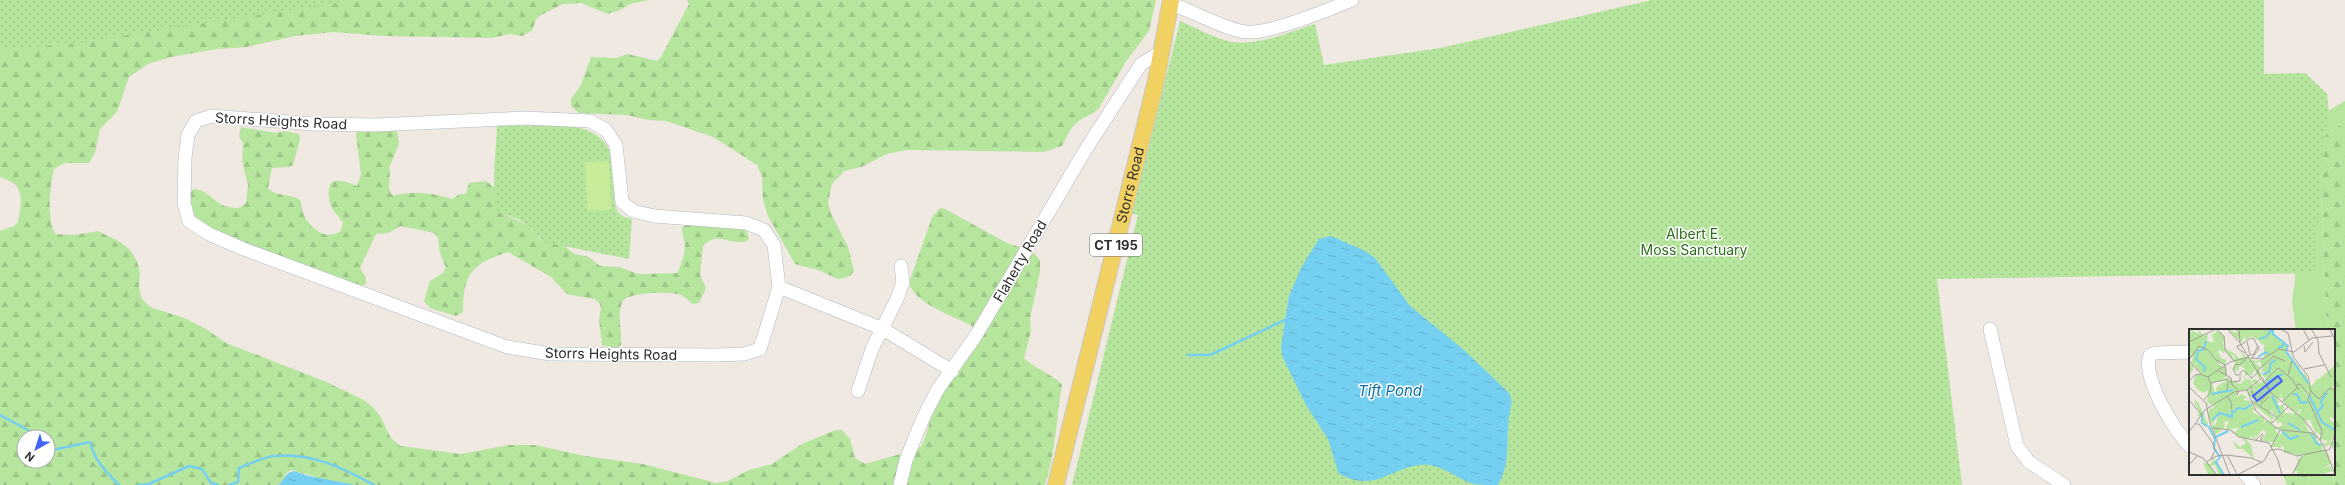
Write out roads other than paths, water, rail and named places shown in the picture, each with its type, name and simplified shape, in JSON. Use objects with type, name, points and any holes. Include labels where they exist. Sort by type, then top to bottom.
[{"type":"main road","name":"Storrs Road","points":[[1056,485],[1156,81],[1171,2]]},
{"type":"street","points":[[1171,2],[1233,28],[1254,32],[1284,25],[1352,0]]},
{"type":"street","name":"Flaherty Road","points":[[900,485],[906,460],[923,418],[938,389],[975,337],[1086,149],[1140,64],[1162,52]]},
{"type":"street","name":"Storrs Heights Road","points":[[212,116],[314,124],[376,125],[524,118],[590,121],[606,130],[616,144],[622,202],[633,210],[654,216],[746,223],[764,230],[774,245],[779,287],[760,349],[744,354],[550,354],[507,347],[241,248],[209,234],[189,221],[184,203],[188,135],[196,121],[212,116]]},
{"type":"street","points":[[858,391],[872,349],[898,299],[903,282],[901,266]]},
{"type":"street","points":[[779,287],[882,329],[952,371]]},
{"type":"street","points":[[1990,329],[2017,446],[2029,462],[2064,485]]},
{"type":"street","points":[[2189,352],[2156,353],[2150,355],[2148,360],[2150,374],[2167,415],[2181,438],[2189,445]]},
{"type":"street","points":[[2246,475],[2254,485]]},
{"type":"water","name":"Tift Pond","points":[[1331,236],[1365,251],[1375,258],[1410,306],[1464,350],[1509,393],[1511,402],[1506,461],[1505,469],[1498,485],[1483,485],[1467,482],[1440,468],[1426,464],[1410,467],[1380,479],[1364,481],[1354,480],[1343,476],[1338,472],[1328,439],[1306,405],[1283,358],[1281,347],[1289,296],[1301,268],[1319,239]]},
{"type":"water","points":[[294,471],[309,476],[356,485],[279,485],[288,473]]},
{"type":"waterway","points":[[1188,355],[1210,355],[1287,319]]},
{"type":"waterway","points":[[0,415],[26,429]]},
{"type":"waterway","points":[[56,449],[90,442],[98,461],[105,471],[119,485]]},
{"type":"waterway","points":[[229,485],[238,482],[239,468],[265,458],[288,455],[314,459],[338,467],[374,485]]},
{"type":"waterway","points":[[138,485],[149,484],[189,466],[202,469],[211,483],[218,485]]},
{"type":"park label","name":"Albert E. Moss Sanctuary","points":[[1694,242]]}]
